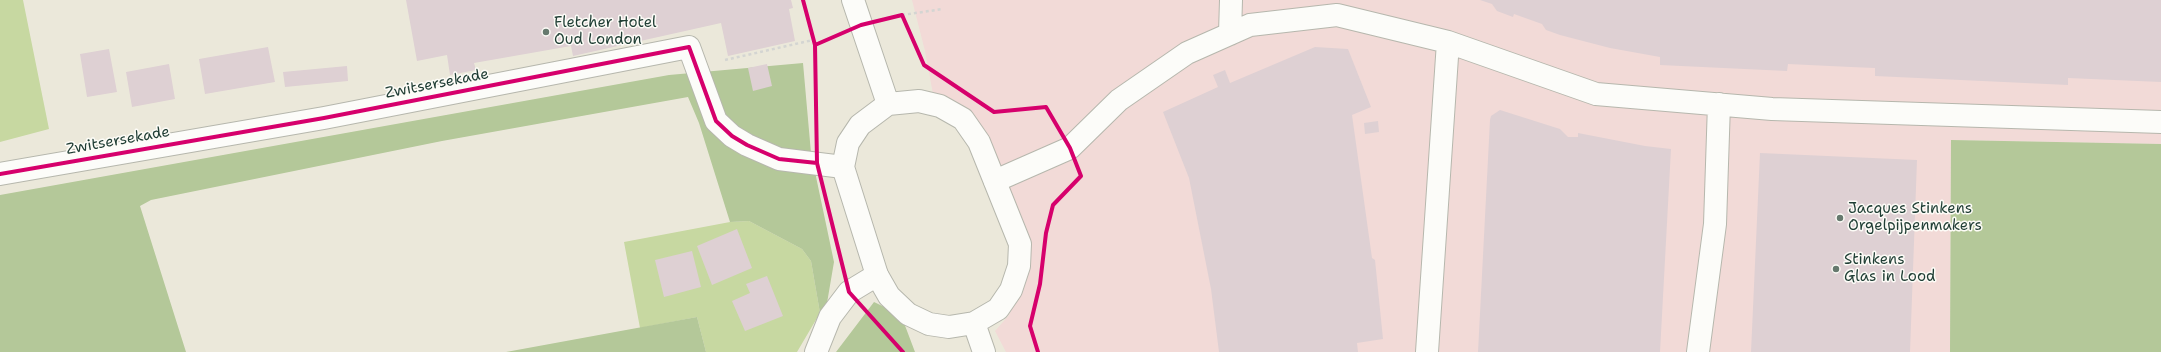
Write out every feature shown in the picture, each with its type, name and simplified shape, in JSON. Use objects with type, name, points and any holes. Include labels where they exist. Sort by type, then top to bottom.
[{"type":"street","points":[[853,0],[888,104]]},
{"type":"street","points":[[1230,34],[1232,0]]},
{"type":"street","points":[[995,181],[1070,148],[1119,100],[1187,52],[1250,25],[1337,15],[1448,42],[1596,94],[1772,109],[2161,122]]},
{"type":"street","points":[[1427,352],[1448,42]]},
{"type":"street","points":[[689,47],[716,121],[732,136],[747,145],[779,159],[843,167]]},
{"type":"street","name":"Zwitsersekade","points":[[0,174],[324,118],[689,47]]},
{"type":"street","points":[[919,101],[940,106],[963,119],[979,142],[1020,244],[1019,266],[1011,290],[998,310],[974,323],[948,327],[924,322],[908,314],[889,296],[877,276],[843,167],[848,143],[860,125],[888,104],[919,101]]},
{"type":"street","points":[[1698,352],[1715,224],[1719,104]]},
{"type":"street","points":[[816,352],[830,317],[849,292],[877,276]]},
{"type":"street","points":[[974,323],[984,352]]},
{"type":"path","points":[[861,25],[943,9]]},
{"type":"path","points":[[902,16],[905,23]]},
{"type":"path","points":[[689,47],[727,60],[814,42],[812,33]]},
{"type":"shaded area","points":[[912,0],[2161,0],[2161,144],[1951,140],[1950,352],[1006,352],[995,331],[1009,315],[1027,276],[971,113],[933,94],[925,51]]},
{"type":"green space","points":[[0,0],[23,0],[49,129],[0,142]]},
{"type":"green space","points":[[803,63],[811,153],[834,262],[827,303],[820,313],[811,261],[802,249],[749,221],[730,222],[699,123],[688,97],[442,141],[151,200],[140,206],[186,352],[0,352],[0,195],[669,75]]},
{"type":"green space","points":[[1951,140],[2161,144],[2161,352],[1950,352]]},
{"type":"green space","points":[[749,221],[802,249],[811,261],[820,313],[797,352],[706,352],[697,317],[640,328],[624,242],[730,222]]},
{"type":"green space","points":[[874,302],[901,315],[915,352],[836,352]]},
{"type":"green space","points":[[697,317],[706,352],[506,352]]},
{"type":"building","name":"Fletcher Hotel Oud London","points":[[406,0],[791,0],[793,8],[789,9],[795,41],[728,56],[721,23],[573,56],[571,46],[474,63],[476,70],[450,75],[447,55],[417,61]]},
{"type":"building","points":[[1480,0],[2161,0],[2161,82],[2068,78],[2068,85],[1875,76],[1875,68],[1788,64],[1787,71],[1660,65],[1660,57],[1610,48],[1560,35],[1546,30],[1542,24],[1514,14],[1513,17],[1497,11],[1492,4]]},
{"type":"building","points":[[268,47],[275,82],[205,94],[199,59]]},
{"type":"building","points":[[1315,47],[1348,49],[1371,107],[1352,115],[1372,258],[1375,260],[1383,339],[1357,343],[1358,352],[1219,352],[1211,289],[1189,178],[1163,112],[1218,87],[1213,75],[1225,70],[1230,83]]},
{"type":"building","points":[[109,49],[117,92],[87,97],[80,54]]},
{"type":"building","points":[[169,64],[175,99],[132,107],[126,72]]},
{"type":"building","points":[[767,64],[772,86],[753,91],[748,68]]},
{"type":"building","points":[[347,66],[348,81],[285,87],[283,72]]},
{"type":"building","points":[[1500,110],[1560,129],[1568,137],[1578,137],[1578,133],[1645,146],[1671,149],[1660,352],[1478,352],[1490,120],[1491,116]]},
{"type":"building","points":[[1378,121],[1379,132],[1365,134],[1364,123]]},
{"type":"building","points":[[1760,153],[1917,160],[1910,352],[1751,352]]},
{"type":"building","points":[[737,229],[752,268],[712,285],[697,246]]},
{"type":"building","points":[[692,251],[701,287],[664,297],[655,260]]},
{"type":"building","points":[[767,276],[783,316],[745,331],[732,301],[750,293],[746,284]]},
{"type":"cycle path","points":[[803,0],[815,45],[817,163],[849,292],[903,352]]},
{"type":"cycle path","points":[[815,45],[861,25],[902,15],[924,65],[994,112],[1046,107],[1070,148],[1081,176],[1053,205],[1046,233],[1040,284],[1030,326],[1038,352]]},
{"type":"cycle path","points":[[0,174],[324,118],[689,47],[716,121],[732,136],[747,145],[779,159],[817,163]]},
{"type":"place","name":"Fletcher Hotel Oud London","points":[[546,32]]},
{"type":"place","name":"Jacques Stinkens Orgelpijpenmakers","points":[[1840,218]]},
{"type":"place","name":"Stinkens Glas in Lood","points":[[1836,269]]}]
